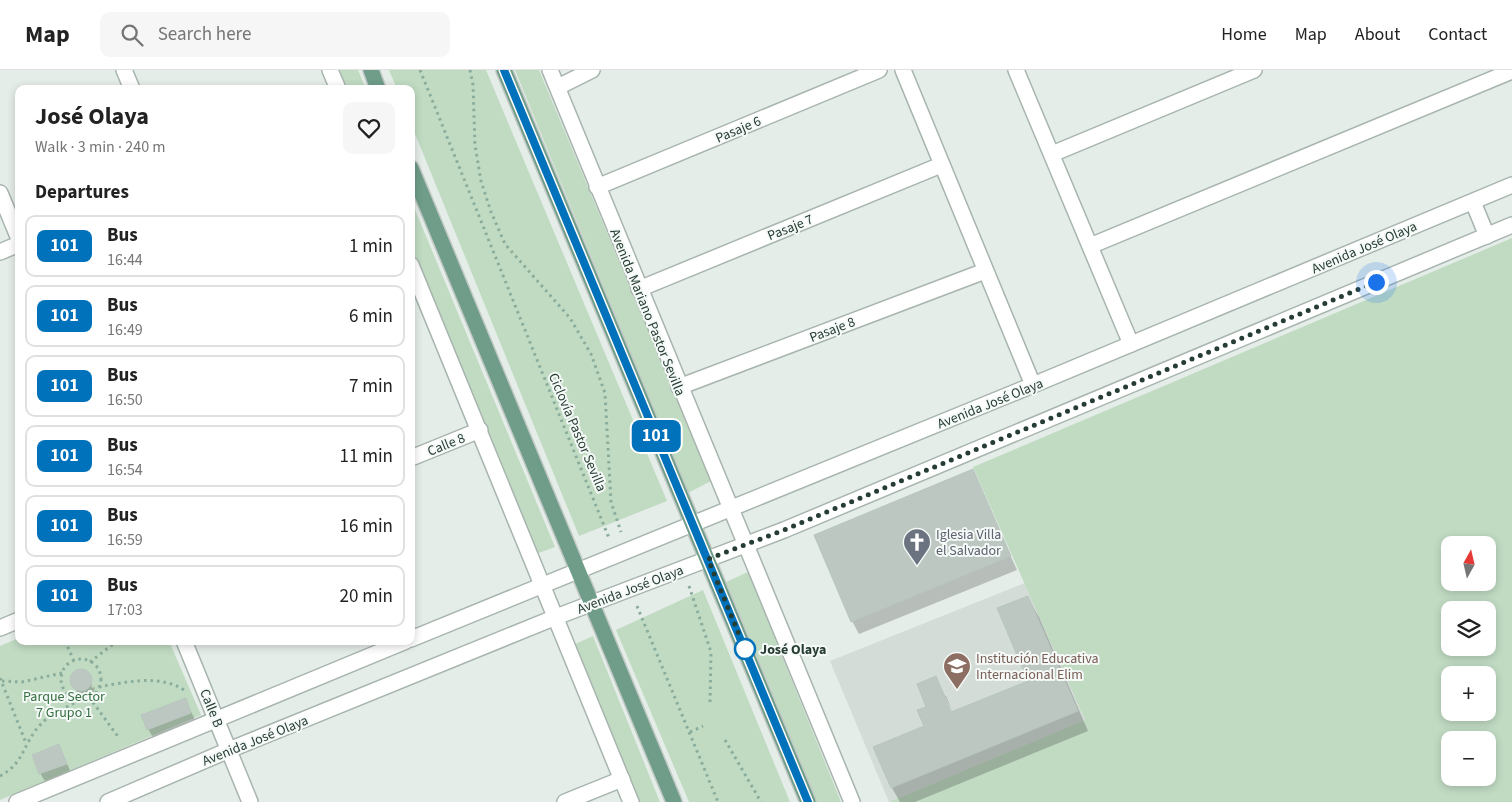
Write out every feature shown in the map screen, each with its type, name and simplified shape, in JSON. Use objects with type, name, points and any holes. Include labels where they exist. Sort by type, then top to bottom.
[{"type":"main road","points":[[371,70],[377,85]]},
{"type":"main road","points":[[504,70],[808,802]]},
{"type":"main road","points":[[415,178],[674,802]]},
{"type":"street","points":[[124,70],[130,85]]},
{"type":"street","points":[[330,70],[336,85]]},
{"type":"street","name":"Avenida Mariano Pastor Sevilla","points":[[550,70],[729,508],[852,802]]},
{"type":"street","points":[[558,87],[592,70]]},
{"type":"street","name":"Pasaje 6","points":[[597,187],[879,70]]},
{"type":"street","points":[[903,70],[1033,385]]},
{"type":"street","points":[[1052,154],[1254,70]]},
{"type":"street","points":[[1020,71],[1052,154],[1131,344]]},
{"type":"street","points":[[1090,246],[1512,71]]},
{"type":"street","name":"Pasaje 7","points":[[639,289],[941,164]]},
{"type":"street","name":"Avenida José Olaya","points":[[415,637],[615,554],[1033,385],[1512,185]]},
{"type":"street","points":[[0,193],[15,229]]},
{"type":"street","points":[[1473,202],[1487,236]]},
{"type":"street","name":"Avenida José Olaya","points":[[108,802],[229,750],[556,617],[745,545],[1512,225]]},
{"type":"street","points":[[0,252],[15,246]]},
{"type":"street","name":"Pasaje 8","points":[[680,387],[985,271]]},
{"type":"street","points":[[415,275],[631,802]]},
{"type":"street","name":"Calle 8","points":[[415,456],[480,430]]},
{"type":"street","points":[[0,628],[15,622]]},
{"type":"street","name":"Calle B","points":[[186,645],[250,802]]},
{"type":"street","points":[[17,802],[396,645]]},
{"type":"street","points":[[565,802],[622,779]]},
{"type":"path","name":"Ciclovía Pastor Sevilla","points":[[420,70],[615,554]]},
{"type":"path","points":[[470,70],[473,85],[475,145],[481,181],[490,212],[505,244],[570,318],[591,354],[606,394],[610,502],[621,532]]},
{"type":"path","points":[[689,585],[711,652],[710,702]]},
{"type":"path","points":[[629,589],[718,802]]},
{"type":"path","points":[[67,645],[74,662]]},
{"type":"path","points":[[90,662],[112,645]]},
{"type":"path","points":[[0,680],[6,683],[22,682],[62,673],[74,662],[82,660],[94,665],[101,676],[99,687],[89,697],[43,721],[26,744],[20,761],[12,769],[0,776]]},
{"type":"path","points":[[62,673],[62,686],[65,692],[76,699],[83,699]]},
{"type":"path","points":[[0,680],[26,744]]},
{"type":"path","points":[[99,687],[142,681],[171,685],[189,694],[186,685]]},
{"type":"path","points":[[89,697],[119,738]]},
{"type":"path","points":[[690,732],[703,726]]},
{"type":"path","points":[[110,742],[128,736]]},
{"type":"path","points":[[725,740],[761,802]]},
{"type":"shaded area","name":"Institución Educativa Internacional Elim","points":[[1025,583],[1085,720],[889,802],[830,661]]},
{"type":"green space","points":[[336,70],[358,70],[364,85],[342,85]]},
{"type":"green space","points":[[389,70],[486,70],[667,501],[579,536],[415,134],[415,85],[395,85]]},
{"type":"green space","points":[[515,70],[539,70],[711,481],[688,493]]},
{"type":"green space","points":[[415,210],[555,547],[536,554],[415,262]]},
{"type":"green space","points":[[1512,238],[1512,802],[889,802],[1085,720],[973,467]]},
{"type":"green space","points":[[748,572],[841,802],[817,802],[726,582]]},
{"type":"green space","points":[[703,590],[790,802],[689,802],[616,630]]},
{"type":"green space","points":[[593,636],[660,802],[640,802],[575,644]]},
{"type":"green space","name":"Parque Sector 7 Grupo 1","points":[[15,640],[15,645],[171,645],[201,715],[0,800],[0,646]]},
{"type":"building","name":"Iglesia Villa el Salvador","points":[[973,469],[1011,556],[851,622],[814,535]]},
{"type":"building","points":[[1028,596],[1078,711],[891,788],[873,747],[924,726],[917,710],[926,707],[917,684],[936,676],[951,712],[1028,681],[997,608]]},
{"type":"building","points":[[81,669],[89,672],[92,680],[89,688],[81,691],[73,688],[70,680],[73,672]]},
{"type":"building","points":[[186,698],[191,713],[147,730],[141,715]]},
{"type":"building","points":[[59,744],[67,764],[39,774],[32,755]]},
{"type":"bus line","name":"101","points":[[504,70],[808,802]]},
{"type":"place","name":"Iglesia Villa el Salvador","points":[[917,566]]},
{"type":"place","name":"José Olaya","points":[[745,649]]},
{"type":"place","name":"Institución Educativa Internacional Elim","points":[[957,690]]},
{"type":"route","points":[[745,649],[708,559],[784,530],[1376,282]]}]
